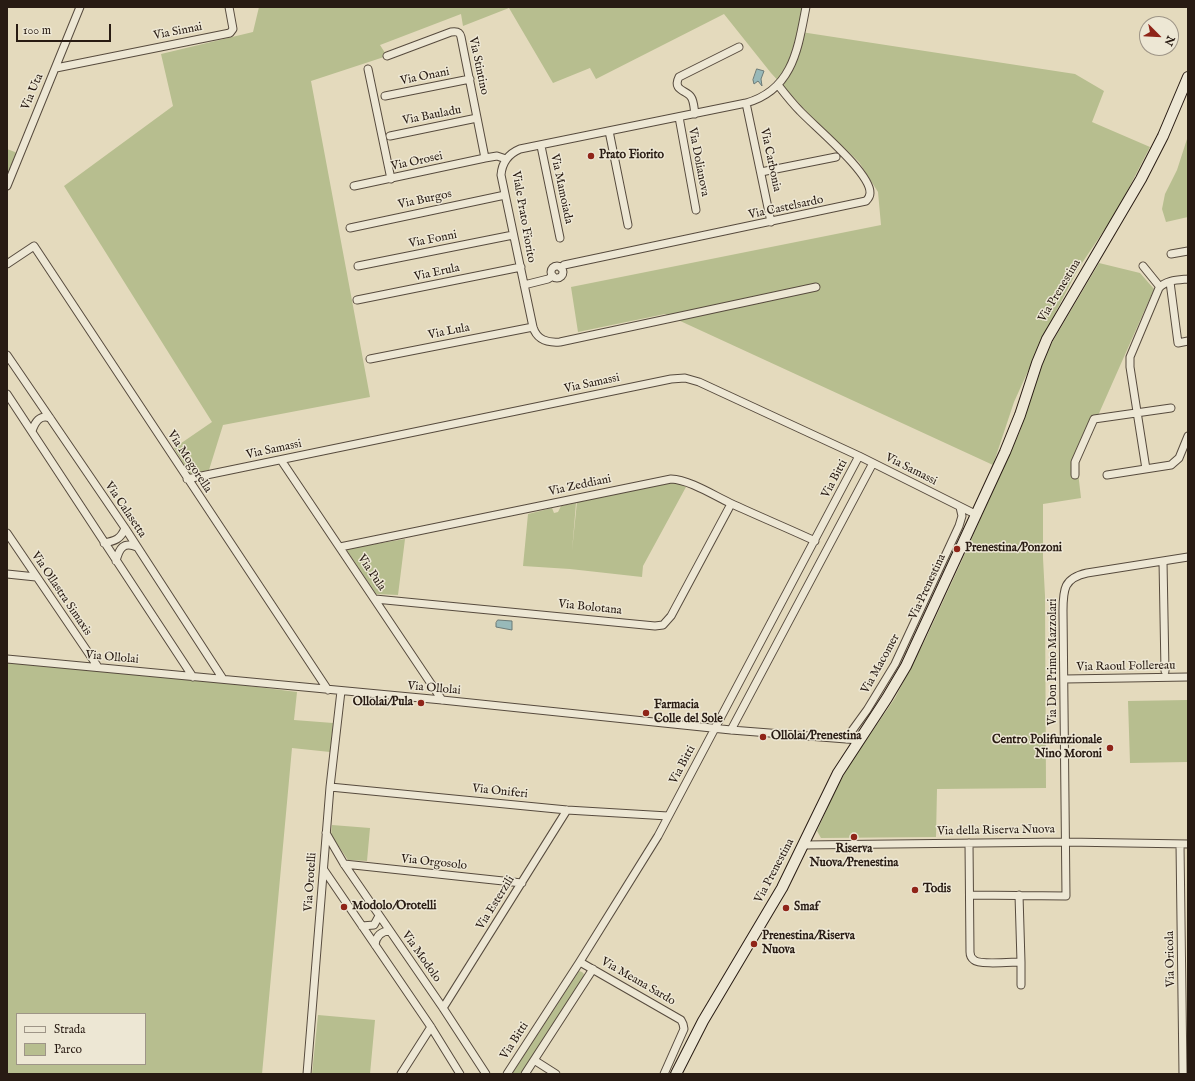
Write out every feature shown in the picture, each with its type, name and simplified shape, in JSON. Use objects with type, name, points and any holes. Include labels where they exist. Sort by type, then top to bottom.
[{"type":"main road","name":"Via Prenestina","points":[[676,1074],[703,1021],[770,911],[838,773],[906,666],[977,515],[1011,438],[1047,339],[1141,179],[1163,136],[1188,77]]},
{"type":"street","name":"Via Uta","points":[[7,186],[80,7]]},
{"type":"street","name":"Via Sinnai","points":[[56,68],[230,33],[233,26],[229,7]]},
{"type":"street","name":"Viale Prato Fiorito","points":[[533,327],[501,173],[506,159],[513,152],[518,150],[746,103],[763,97],[778,85],[788,70],[794,57],[806,7]]},
{"type":"street","name":"Via Stintino","points":[[387,56],[456,32],[459,33],[462,37],[485,158]]},
{"type":"street","points":[[695,114],[692,98],[678,86],[678,77],[739,47]]},
{"type":"street","points":[[368,69],[391,178]]},
{"type":"street","name":"Via Onani","points":[[385,96],[470,79]]},
{"type":"street","name":"Via Castelsardo","points":[[524,285],[548,279],[553,276],[551,272],[552,268],[557,266],[561,268],[564,265],[862,203],[867,200],[870,193],[868,186],[854,165],[800,111],[778,85]]},
{"type":"street","name":"Via Carbonia","points":[[746,103],[771,222]]},
{"type":"street","name":"Via Dolianova","points":[[679,117],[696,210]]},
{"type":"street","name":"Via Bauladu","points":[[390,136],[477,118]]},
{"type":"street","points":[[609,131],[628,225]]},
{"type":"street","name":"Via Mamoiada","points":[[541,146],[560,238]]},
{"type":"street","points":[[485,158],[497,156],[506,159]]},
{"type":"street","points":[[761,172],[836,157]]},
{"type":"street","name":"Via Orosei","points":[[354,186],[485,158]]},
{"type":"street","name":"Via Burgos","points":[[350,228],[505,195]]},
{"type":"street","name":"Via Fonni","points":[[358,266],[513,235]]},
{"type":"street","name":"Via Mogorella","points":[[7,264],[34,246],[328,690]]},
{"type":"street","points":[[1172,254],[1188,252]]},
{"type":"street","points":[[1143,266],[1160,287]]},
{"type":"street","name":"Via Erula","points":[[357,300],[521,267]]},
{"type":"street","points":[[1146,469],[1136,413],[1130,359],[1160,287],[1170,282],[1188,278]]},
{"type":"street","points":[[1170,282],[1178,343],[1188,341]]},
{"type":"street","points":[[533,327],[536,334],[542,340],[549,342],[560,342],[816,287]]},
{"type":"street","name":"Via Lula","points":[[370,359],[533,327]]},
{"type":"street","name":"Via Calasetta","points":[[7,354],[125,528],[223,679]]},
{"type":"street","name":"Via Samassi","points":[[187,479],[670,379],[682,378],[699,382],[859,456],[977,515]]},
{"type":"street","points":[[7,394],[192,677]]},
{"type":"street","points":[[1075,475],[1075,462],[1094,419],[1171,408]]},
{"type":"street","points":[[32,431],[35,422],[40,418],[50,418]]},
{"type":"street","points":[[1108,475],[1169,466],[1176,462],[1188,436]]},
{"type":"street","name":"Via Bitti","points":[[507,1074],[580,962],[644,859],[859,456]]},
{"type":"street","name":"Via Pula","points":[[281,460],[442,700]]},
{"type":"street","points":[[731,730],[873,463]]},
{"type":"street","name":"Via Zeddiani","points":[[340,547],[668,479],[683,481],[731,504],[815,540]]},
{"type":"street","name":"Via Bolotana","points":[[375,599],[648,625],[663,625],[670,618],[731,504]]},
{"type":"street","name":"Via Macomer","points":[[846,739],[872,702],[901,652],[960,524],[962,516],[960,507]]},
{"type":"street","points":[[104,543],[117,540],[122,535],[125,528]]},
{"type":"street","name":"Via Ollastra Simaxis","points":[[7,533],[98,667]]},
{"type":"street","points":[[116,561],[120,550],[124,546],[129,544],[137,547]]},
{"type":"street","name":"Via Don Primo Mazzolari","points":[[1019,895],[1066,896],[1065,679],[1063,603],[1064,592],[1069,582],[1074,577],[1087,572],[1188,557]]},
{"type":"street","points":[[1163,561],[1165,671]]},
{"type":"street","points":[[7,574],[36,577]]},
{"type":"street","name":"Via Ollolai","points":[[7,659],[442,700],[731,730],[859,740]]},
{"type":"street","name":"Via Raoul Follereau","points":[[1065,679],[1188,677]]},
{"type":"street","name":"Via Orotelli","points":[[307,1074],[330,787],[341,691]]},
{"type":"street","name":"Via Oniferi","points":[[330,787],[567,810],[668,816]]},
{"type":"street","name":"Via Esterzili","points":[[443,1008],[567,810]]},
{"type":"street","name":"Via Modolo","points":[[326,833],[344,864],[443,1008],[486,1074]]},
{"type":"street","name":"Via della Riserva Nuova","points":[[804,844],[1066,842],[1188,844]]},
{"type":"street","points":[[969,843],[970,952],[973,960],[981,962],[1021,962]]},
{"type":"street","name":"Via Oricola","points":[[1180,844],[1185,1022],[1183,1074]]},
{"type":"street","name":"Via Orgosolo","points":[[344,864],[522,883]]},
{"type":"street","points":[[324,870],[431,1027],[460,1074]]},
{"type":"street","points":[[970,894],[1019,895],[1021,985]]},
{"type":"street","points":[[362,926],[374,925],[380,916]]},
{"type":"street","points":[[375,945],[376,939],[380,934],[390,931]]},
{"type":"street","name":"Via Meana Sardo","points":[[580,962],[679,1018],[684,1029],[664,1074]]},
{"type":"street","points":[[525,1074],[592,969]]},
{"type":"street","points":[[401,1074],[431,1027]]},
{"type":"street","points":[[534,1060],[556,1074]]},
{"type":"green space","points":[[259,7],[806,7],[801,32],[1075,74],[1104,91],[1092,122],[1150,147],[1117,211],[1078,269],[1048,327],[1014,402],[993,465],[665,314],[578,332],[571,287],[881,225],[878,192],[859,162],[807,112],[771,73],[724,14],[596,79],[590,68],[553,83],[509,8],[463,26],[461,14],[380,45],[387,56],[311,81],[370,397],[223,425],[209,470],[190,474],[174,448],[212,422],[64,186],[173,106],[161,54],[253,32]]},
{"type":"green space","points":[[1188,136],[1188,217],[1166,222],[1162,209],[1165,194],[1177,170]]},
{"type":"green space","points":[[7,149],[15,152],[19,156],[7,186]]},
{"type":"green space","points":[[1099,263],[1140,273],[1154,289],[1077,463],[1081,498],[1043,504],[1046,788],[937,789],[936,837],[821,838],[817,831],[836,789],[850,764],[895,698],[926,638],[1020,431],[1047,351]]},
{"type":"green space","points":[[675,481],[686,487],[643,566],[642,577],[570,569],[523,566],[528,514],[552,508],[554,513],[558,512],[561,506],[576,503],[572,551],[577,502]]},
{"type":"green space","points":[[405,539],[398,595],[376,594],[346,549]]},
{"type":"green space","points":[[7,658],[98,667],[297,692],[294,720],[333,723],[330,752],[292,748],[262,1074],[7,1074]]},
{"type":"green space","points":[[1188,700],[1188,762],[1130,763],[1128,701]]},
{"type":"green space","points":[[332,825],[370,828],[367,861],[348,860],[331,835]]},
{"type":"green space","points":[[579,971],[584,974],[583,979],[522,1074],[512,1074]]},
{"type":"green space","points":[[318,1015],[375,1020],[370,1074],[312,1074]]},
{"type":"water","points":[[757,69],[764,71],[761,79],[762,86],[758,81],[754,84],[753,80]]},
{"type":"water","points":[[498,620],[512,621],[512,630],[496,627]]},
{"type":"place","name":"Prato Fiorito","points":[[591,156]]},
{"type":"place","name":"Prenestina/Ponzoni","points":[[957,549]]},
{"type":"place","name":"Ollolai/Pula","points":[[421,703]]},
{"type":"place","name":"Farmacia Colle del Sole","points":[[646,713]]},
{"type":"place","name":"Ollolai/Prenestina","points":[[763,737]]},
{"type":"place","name":"Centro Polifunzionale Nino Moroni","points":[[1110,748]]},
{"type":"place","name":"Riserva Nuova/Prenestina","points":[[854,837]]},
{"type":"place","name":"Todis","points":[[915,890]]},
{"type":"place","name":"Modolo/Orotelli","points":[[344,907]]},
{"type":"place","name":"Smaf","points":[[786,908]]},
{"type":"place","name":"Prenestina/Riserva Nuova","points":[[754,944]]}]
